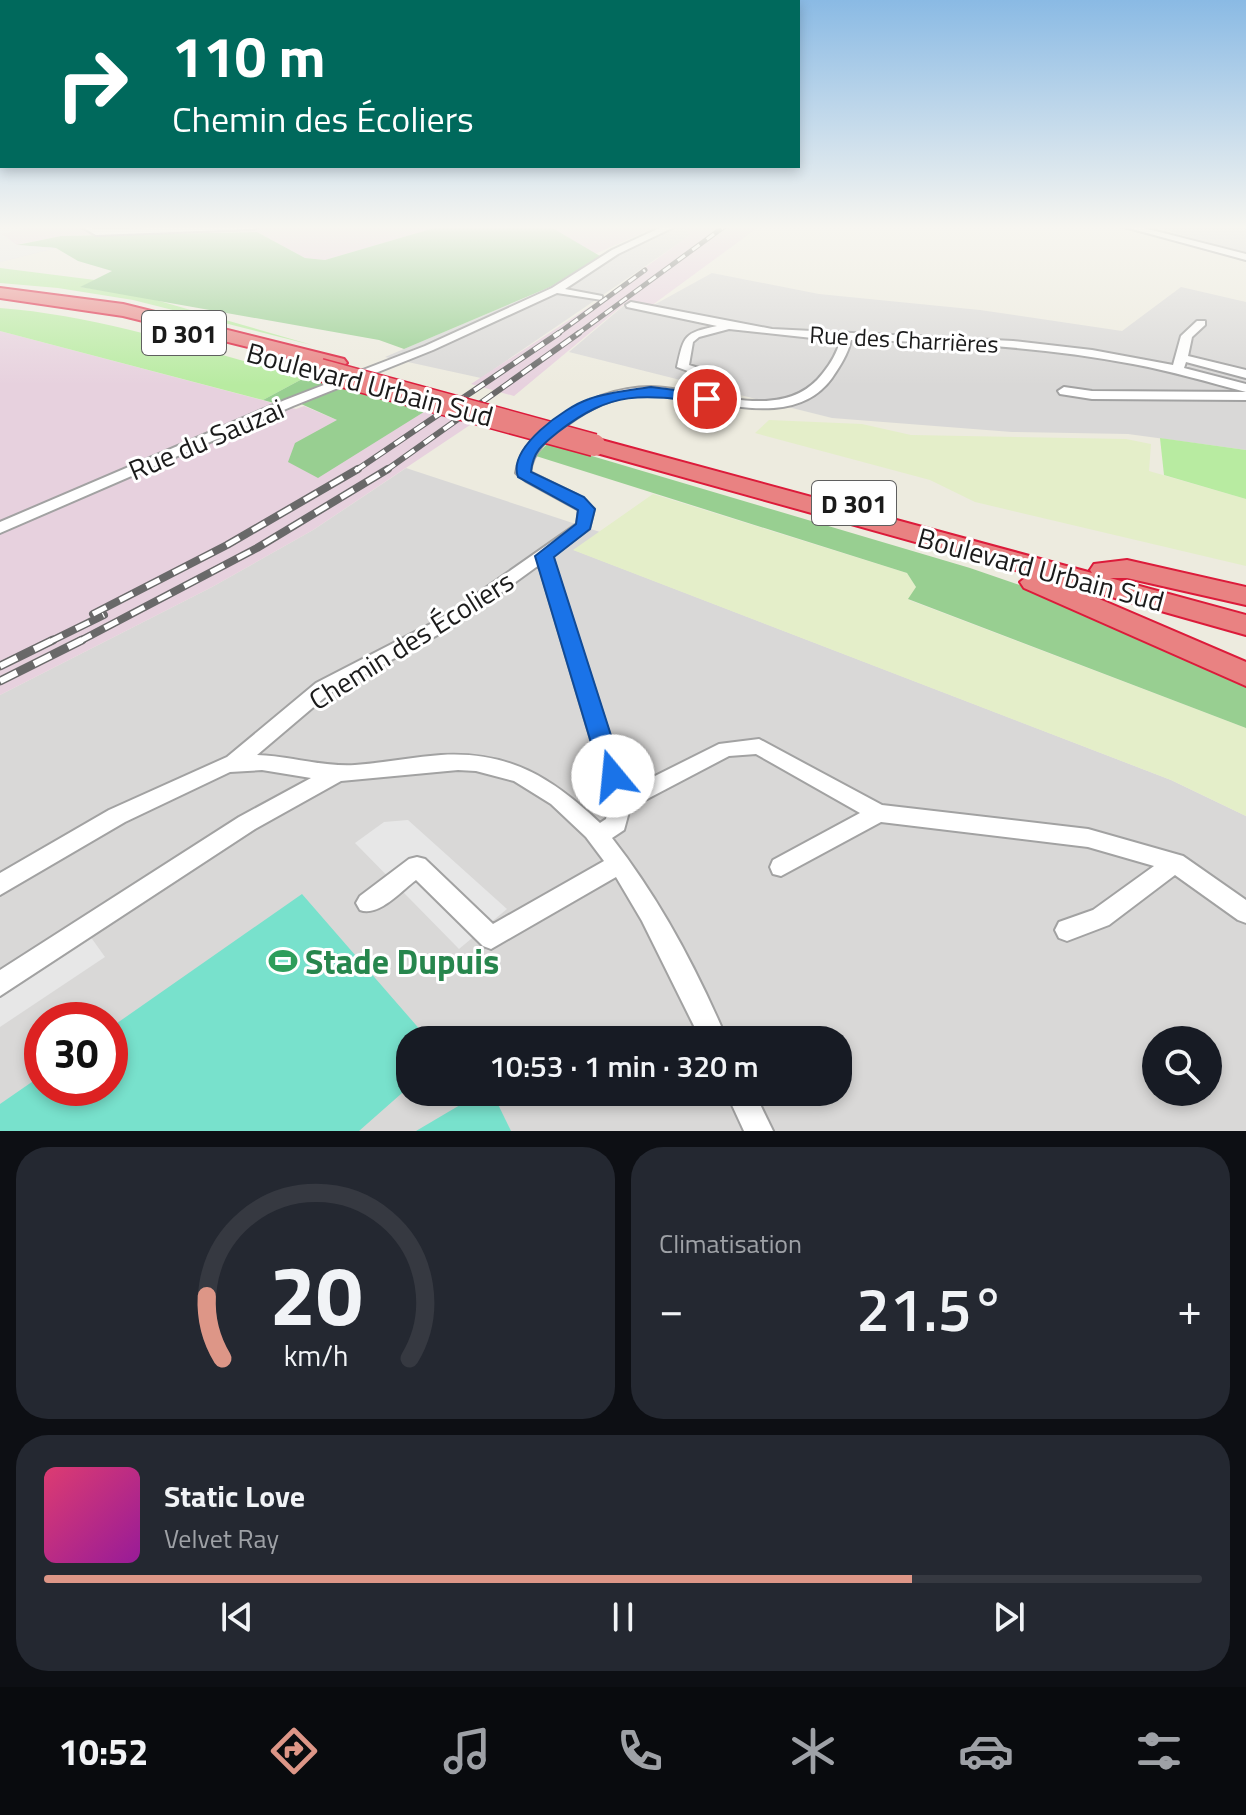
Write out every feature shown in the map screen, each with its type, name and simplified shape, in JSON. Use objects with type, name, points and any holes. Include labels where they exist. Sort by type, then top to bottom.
[{"type":"highway","name":"Boulevard Urbain Sud","points":[[0,289],[207,328],[328,367]]},
{"type":"highway","name":"Boulevard Urbain Sud","points":[[0,299],[125,318],[328,367],[1246,609]]},
{"type":"highway","name":"Boulevard Urbain Sud","points":[[599,440],[921,535],[1246,625]]},
{"type":"highway","points":[[921,535],[944,550],[1048,588],[1246,675]]},
{"type":"highway","points":[[1104,570],[1127,569],[1246,596]]},
{"type":"street","name":"Rue du Sauzai","points":[[0,528],[289,403],[414,353],[556,290],[573,279]]},
{"type":"street","points":[[556,290],[598,298]]},
{"type":"street","name":"Rue des Charrières","points":[[631,305],[733,328],[1004,344],[1180,363],[1246,374]]},
{"type":"street","points":[[1180,363],[1187,336],[1201,323]]},
{"type":"street","points":[[720,379],[683,367],[683,355],[695,334],[733,328]]},
{"type":"street","name":"Chemin des Écoliers","points":[[234,763],[323,688],[450,621],[584,526],[587,509],[579,501],[523,473],[524,460],[533,444],[582,406],[651,391],[683,393],[737,405],[788,402],[818,389],[829,376],[846,337]]},
{"type":"street","name":"Rue des Charrières","points":[[1180,363],[1246,388]]},
{"type":"street","points":[[1064,391],[1092,395],[1246,396]]},
{"type":"street","points":[[544,556],[621,803],[616,824],[598,835]]},
{"type":"street","points":[[621,803],[726,749],[759,746],[878,813],[1088,838],[1175,863],[1246,913]]},
{"type":"street","points":[[0,885],[147,798],[234,763],[277,763],[338,773],[422,762],[479,763],[525,775],[566,805],[598,835],[653,913],[707,1026]]},
{"type":"street","points":[[0,984],[247,823],[338,773]]},
{"type":"street","points":[[781,867],[878,813]]},
{"type":"street","points":[[1067,930],[1101,918],[1175,863]]},
{"type":"street","points":[[368,903],[417,866],[491,938],[618,864]]},
{"type":"street","points":[[747,1106],[759,1131]]},
{"type":"shaded area","points":[[563,279],[627,279],[481,378],[385,357]]},
{"type":"shaded area","points":[[630,279],[688,279],[651,306],[627,302],[514,396],[471,384]]},
{"type":"shaded area","points":[[701,279],[741,279],[819,294],[980,310],[1122,331],[1181,287],[1246,302],[1246,450],[1128,434],[1012,432],[832,418],[569,352],[628,302],[652,306]]},
{"type":"shaded area","points":[[0,331],[296,409],[304,406],[337,420],[427,410],[473,423],[313,530],[212,587],[0,695]]},
{"type":"shaded area","points":[[406,468],[600,532],[574,550],[1171,780],[1246,816],[1246,1131],[0,1131],[0,695],[212,587],[313,530]]},
{"type":"shaded area","points":[[408,820],[507,909],[459,949],[355,843],[384,822]]},
{"type":"shaded area","name":"Stade Dupuis","points":[[302,894],[417,1026],[396,1026],[396,1098],[359,1131],[0,1131],[0,1104],[24,1087],[24,1106],[128,1106],[128,1015]]},
{"type":"shaded area","points":[[85,929],[105,957],[38,1002],[24,1002],[24,1011],[0,1027],[0,984]]},
{"type":"shaded area","points":[[458,1106],[499,1106],[511,1131],[416,1131]]},
{"type":"green space","points":[[0,279],[95,280],[81,287],[149,298],[312,345],[133,300],[0,283]]},
{"type":"green space","points":[[96,279],[563,279],[404,349],[379,340],[80,287]]},
{"type":"green space","points":[[0,308],[116,327],[304,378],[263,400],[0,331]]},
{"type":"green space","points":[[304,378],[427,410],[318,478],[288,462],[295,443],[337,420],[290,399],[274,403],[263,400]]},
{"type":"green space","points":[[769,420],[862,424],[911,435],[1126,439],[1151,444],[1149,471],[1246,499],[1246,566],[975,502],[930,480],[755,433]]},
{"type":"green space","points":[[1160,438],[1246,450],[1246,499],[1164,475]]},
{"type":"green space","points":[[548,443],[970,568],[1046,594],[1246,685],[1246,728],[908,599],[916,587],[907,573],[536,456]]},
{"type":"green space","points":[[653,494],[907,573],[916,587],[909,600],[1246,728],[1246,816],[1171,780],[573,550]]},
{"type":"railway","points":[[556,335],[633,279]]},
{"type":"railway","points":[[576,335],[653,279]]},
{"type":"railway","points":[[358,469],[559,333]]},
{"type":"railway","points":[[387,470],[579,333]]},
{"type":"railway","points":[[93,614],[227,545],[358,469]]},
{"type":"railway","points":[[78,642],[257,548],[387,470]]},
{"type":"railway","points":[[49,642],[104,615]]},
{"type":"railway","points":[[0,666],[53,640]]},
{"type":"railway","points":[[78,642],[82,640]]},
{"type":"railway","points":[[0,681],[78,642]]},
{"type":"place","name":"Stade Dupuis","points":[[283,961]]},
{"type":"route","points":[[613,776],[544,556],[584,526],[587,509],[579,501],[537,483],[523,473],[524,460],[533,444],[582,406],[596,401],[651,391],[683,393],[707,399]]}]
